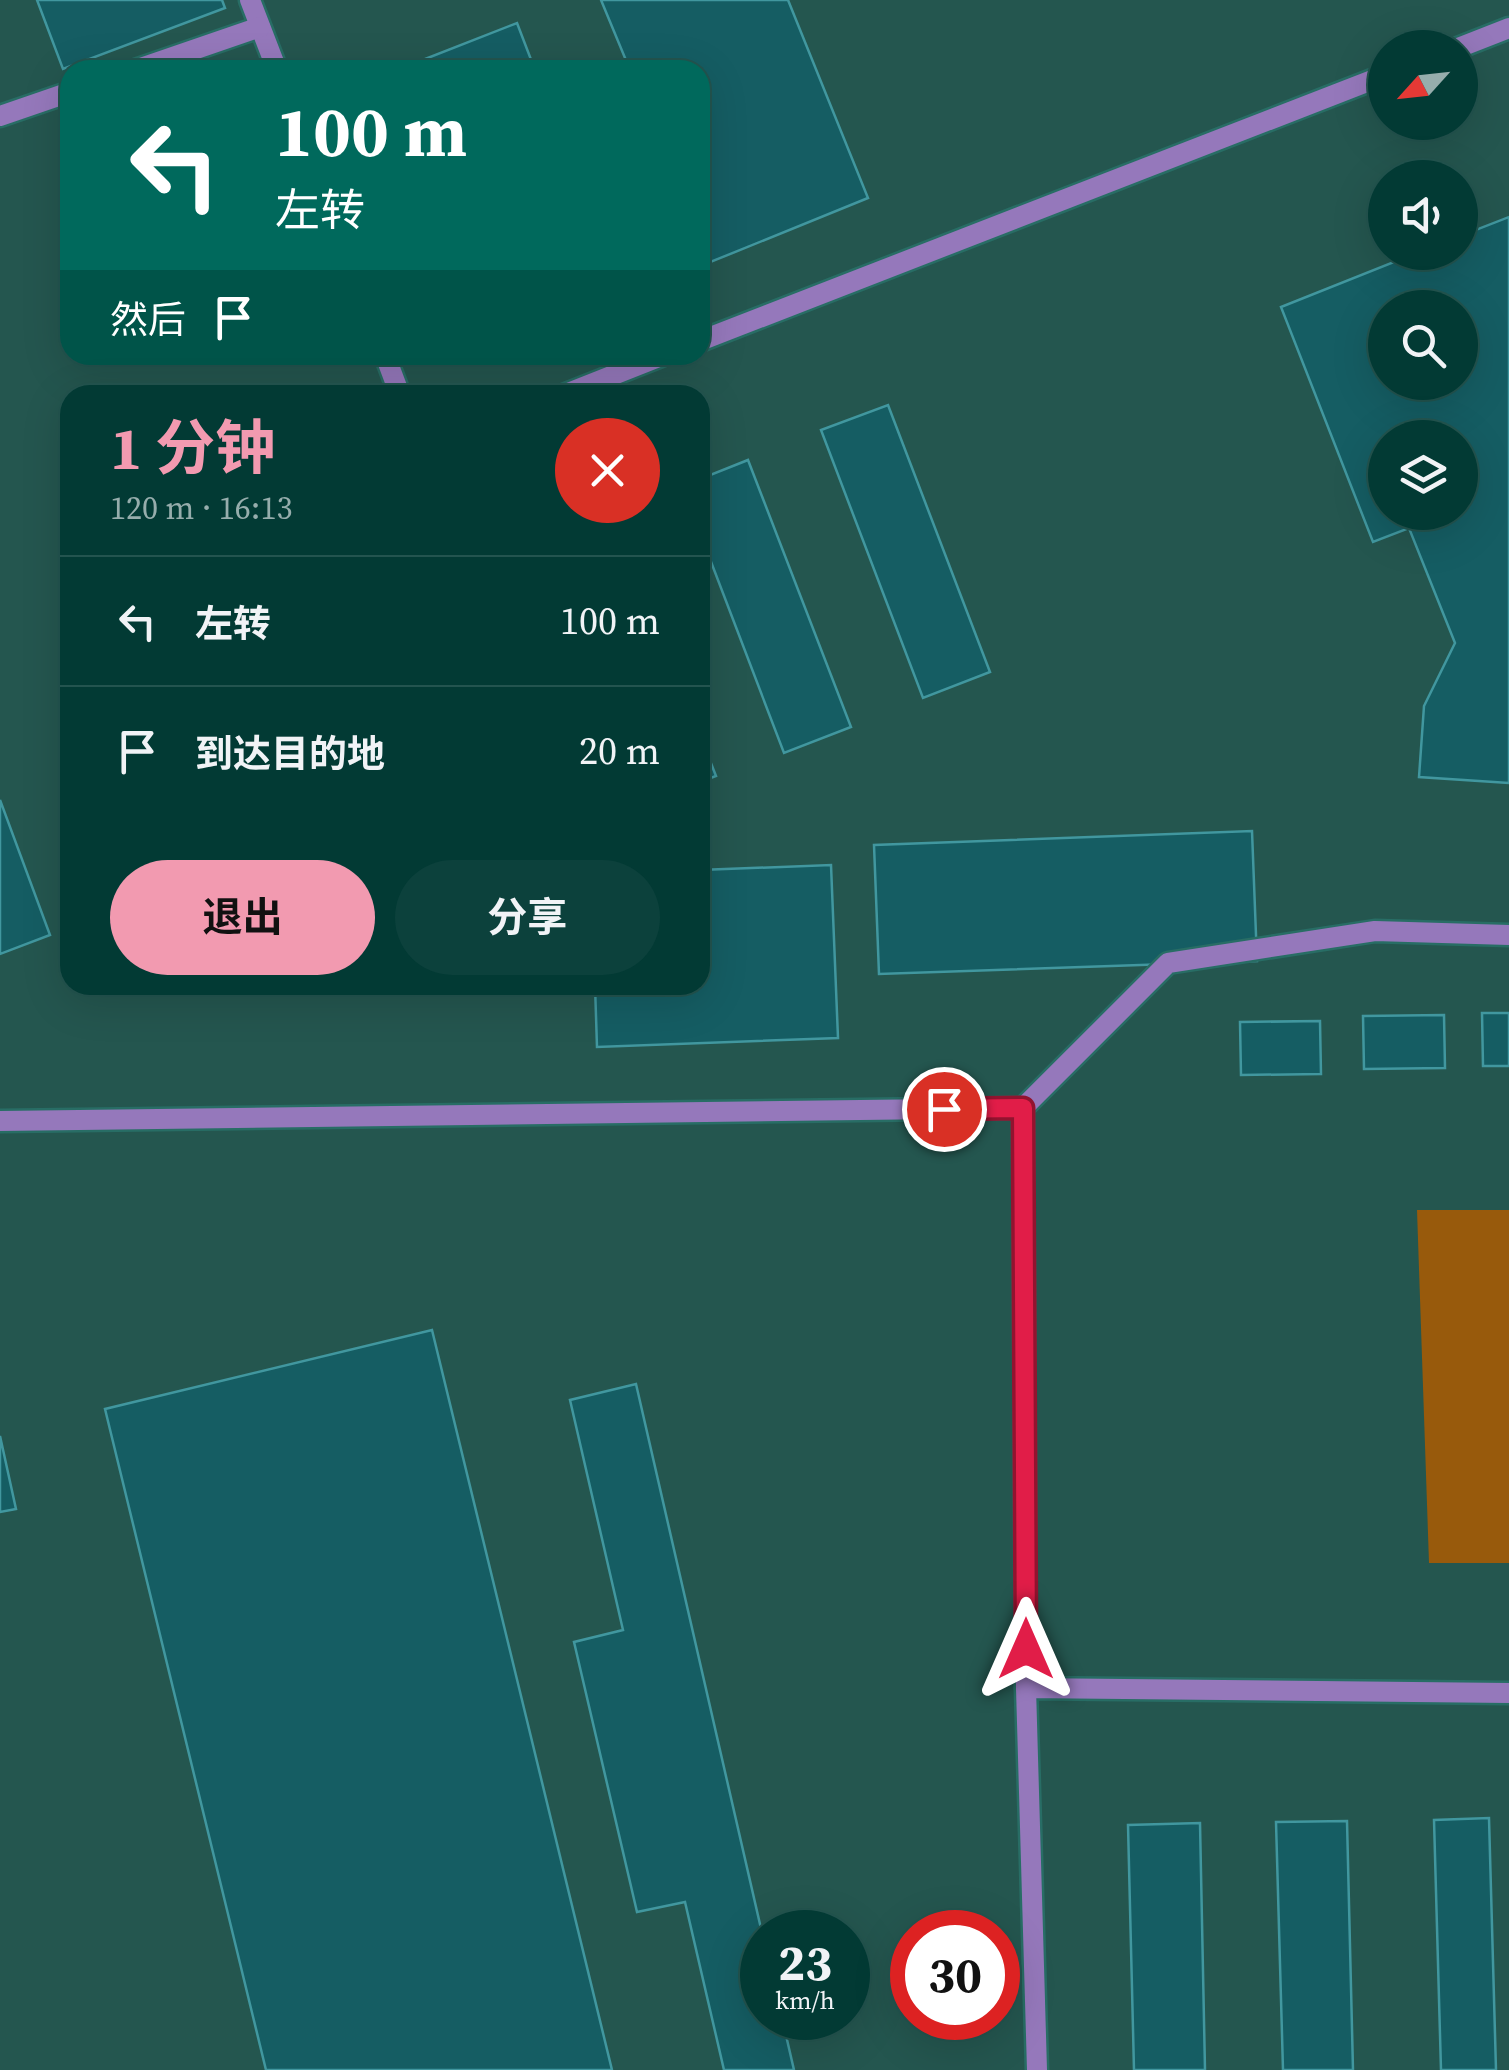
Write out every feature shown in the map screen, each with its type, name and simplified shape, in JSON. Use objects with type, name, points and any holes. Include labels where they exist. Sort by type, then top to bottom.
[{"type":"street","points":[[250,0],[273,60]]},
{"type":"street","points":[[163,60],[260,27]]},
{"type":"street","points":[[1478,40],[1509,28]]},
{"type":"street","points":[[710,337],[1368,83]]},
{"type":"street","points":[[0,116],[60,95]]},
{"type":"street","points":[[588,385],[639,365]]},
{"type":"street","points":[[0,1121],[1023,1108],[1168,964],[1375,931],[1509,935]]},
{"type":"street","points":[[1023,1108],[1026,1688],[1037,2070]]},
{"type":"street","points":[[1026,1688],[1509,1692]]},
{"type":"shaded area","points":[[0,0],[1509,0],[1509,2070],[0,2070]]},
{"type":"shaded area","points":[[1417,1210],[1509,1210],[1509,1563],[1429,1563]]},
{"type":"building","points":[[37,0],[222,0],[225,8],[87,60],[60,61]]},
{"type":"building","points":[[601,0],[788,0],[868,198],[710,262],[710,60],[626,60]]},
{"type":"building","points":[[517,23],[531,60],[423,60]]},
{"type":"building","points":[[1509,217],[1509,783],[1419,777],[1424,706],[1455,643],[1410,530],[1478,530],[1478,420],[1368,420],[1368,529],[1281,307],[1374,270],[1478,270],[1478,229]]},
{"type":"building","points":[[888,405],[990,672],[923,698],[821,430]]},
{"type":"building","points":[[748,460],[851,727],[784,753],[710,559],[710,475]]},
{"type":"building","points":[[1368,530],[1404,530],[1373,542]]},
{"type":"building","points":[[0,800],[50,935],[0,954]]},
{"type":"building","points":[[1252,831],[1257,961],[879,974],[874,845]]},
{"type":"building","points":[[831,865],[838,1038],[597,1047],[595,995],[710,995],[710,870]]},
{"type":"building","points":[[1482,1013],[1509,1013],[1509,1066],[1483,1066]]},
{"type":"building","points":[[1444,1015],[1445,1068],[1364,1069],[1363,1016]]},
{"type":"building","points":[[1320,1021],[1321,1074],[1241,1075],[1240,1022]]},
{"type":"building","points":[[432,1330],[612,2070],[266,2070],[105,1409]]},
{"type":"building","points":[[636,1384],[757,1910],[740,1910],[740,2040],[787,2040],[794,2070],[724,2070],[685,1902],[637,1912],[574,1642],[623,1630],[570,1400]]},
{"type":"building","points":[[0,1436],[16,1509],[0,1512]]},
{"type":"building","points":[[1489,1818],[1496,2070],[1441,2070],[1434,1820]]},
{"type":"building","points":[[1347,1821],[1353,2070],[1283,2070],[1276,1822]]},
{"type":"building","points":[[1200,1823],[1205,2070],[1134,2070],[1128,1825]]},
{"type":"route","points":[[944,1109],[1023,1108],[1026,1649]]}]
